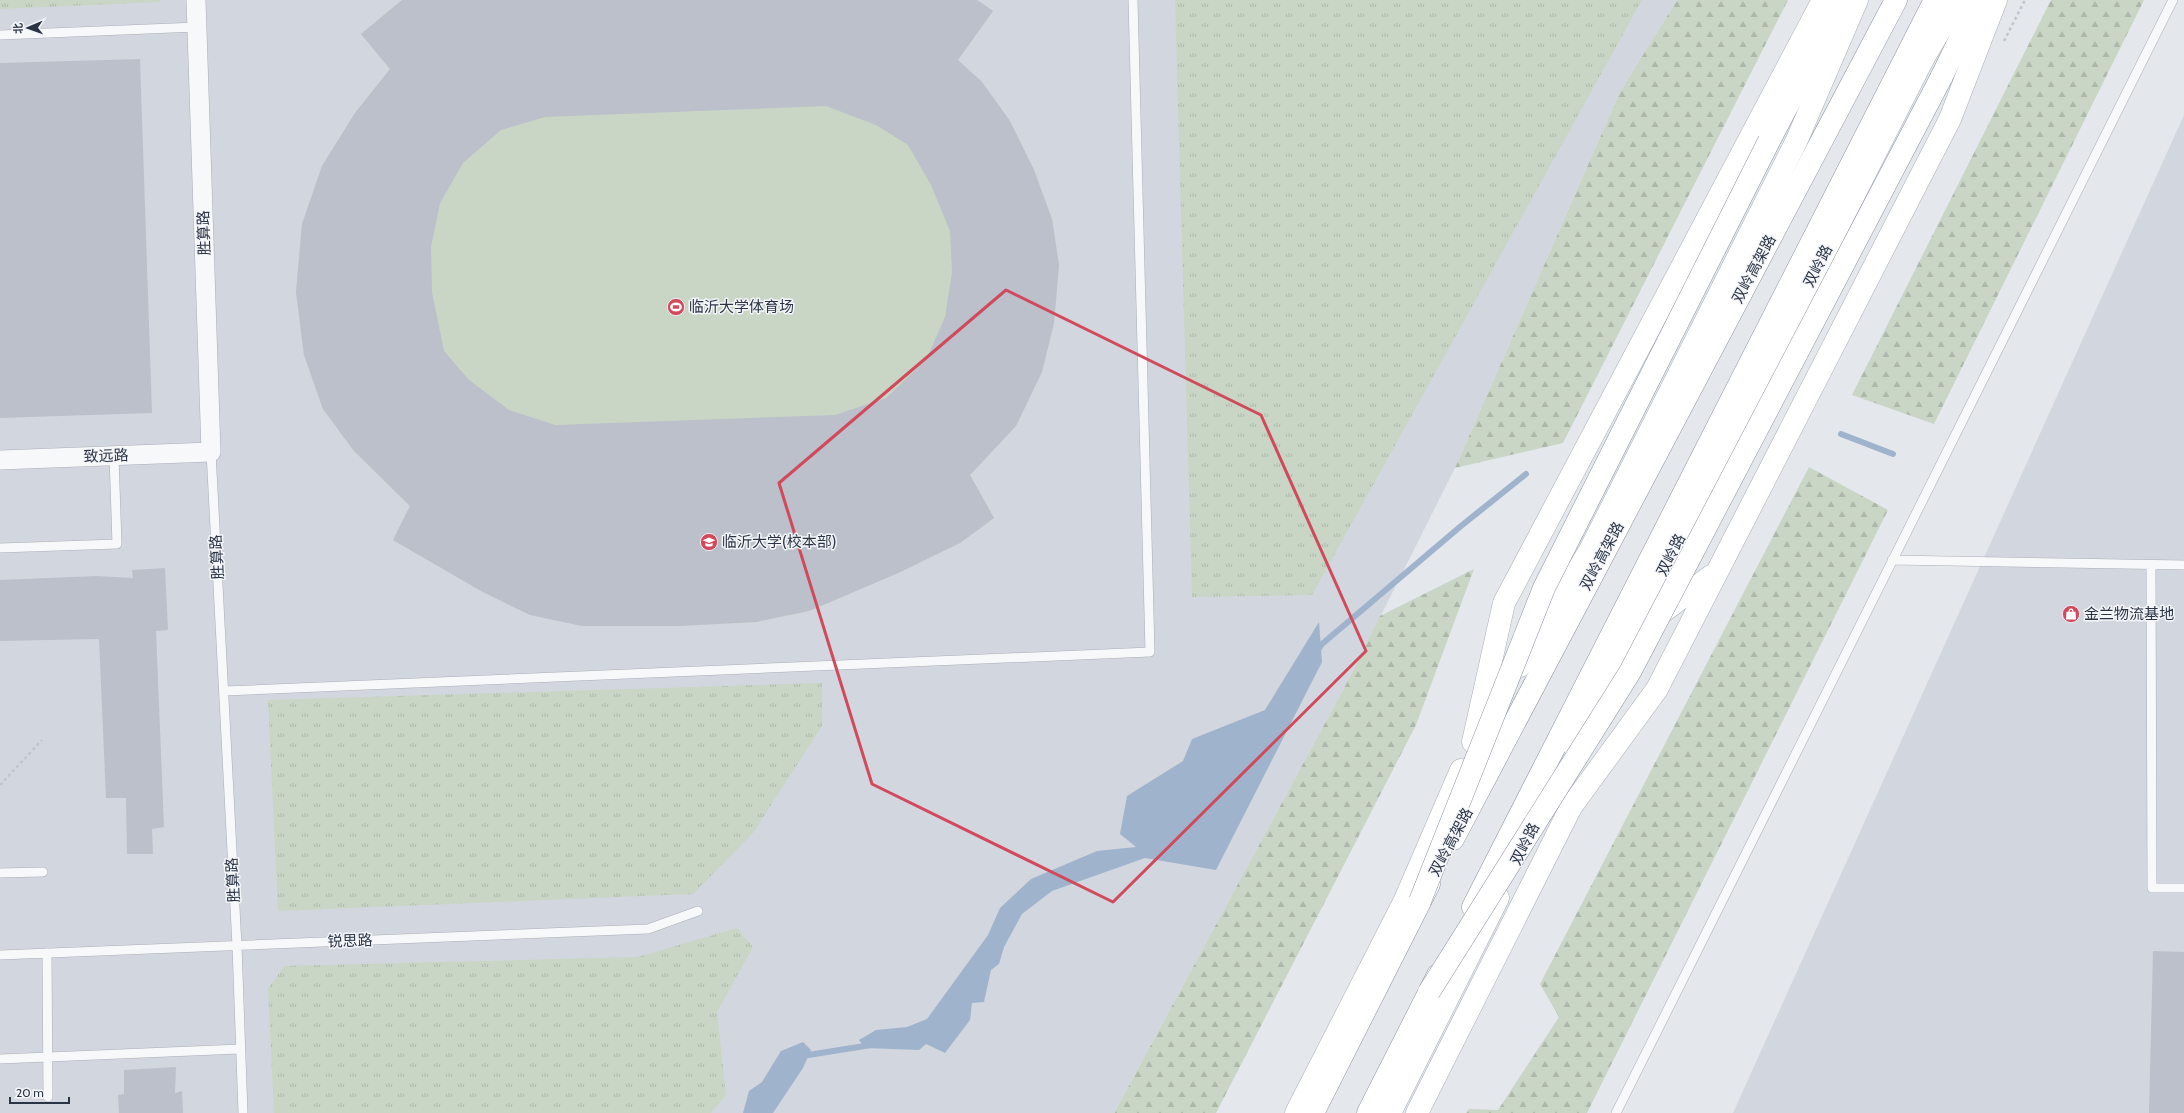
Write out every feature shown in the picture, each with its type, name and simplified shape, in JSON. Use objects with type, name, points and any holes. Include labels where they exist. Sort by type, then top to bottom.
[{"type":"main road","points":[[1473,742],[1504,603],[1823,0]]},
{"type":"main road","points":[[1420,901],[1544,588],[1843,0]]},
{"type":"main road","points":[[1296,1113],[1404,902],[1473,742],[1590,550],[1796,142],[1857,0]]},
{"type":"main road","name":"双岭高架路","points":[[1313,1113],[1420,901],[1896,0]]},
{"type":"main road","points":[[1368,1113],[1935,0]]},
{"type":"main road","name":"双岭路","points":[[1390,1113],[1630,635],[1923,58],[1958,0]]},
{"type":"main road","points":[[1429,992],[1630,672],[1941,78],[1979,0]]},
{"type":"main road","points":[[1417,1113],[1571,807],[1657,689],[1950,119],[1996,0]]},
{"type":"main road","points":[[1630,635],[1715,574]]},
{"type":"main road","points":[[1398,1113],[1407,1079]]},
{"type":"street","name":"胜算路","points":[[196,0],[211,452]]},
{"type":"street","name":"致远路","points":[[0,460],[211,452]]},
{"type":"lane","points":[[224,691],[1150,652],[1133,0]]},
{"type":"lane","points":[[1616,1113],[2173,0]]},
{"type":"lane","points":[[0,35],[197,27]]},
{"type":"lane","name":"胜算路","points":[[211,452],[237,946],[243,1113]]},
{"type":"lane","points":[[0,548],[117,544],[114,456]]},
{"type":"lane","points":[[1892,560],[2184,565]]},
{"type":"lane","points":[[2151,564],[2152,888],[2184,888]]},
{"type":"lane","points":[[0,873],[42,872]]},
{"type":"lane","name":"锐思路","points":[[0,955],[648,928],[698,911]]},
{"type":"lane","points":[[47,953],[48,1097]]},
{"type":"lane","points":[[0,1059],[240,1049]]},
{"type":"path","points":[[0,785],[42,740]]},
{"type":"highlighted area","points":[[1006,290],[1261,415],[1366,651],[1113,902],[872,784],[779,483]]},
{"type":"shaded area","name":"临沂大学(校本部)","points":[[0,0],[1677,0],[1620,92],[1455,468],[1351,675],[1114,1113],[0,1113]]},
{"type":"shaded area","name":"金兰物流基地","points":[[2184,115],[2184,1113],[1733,1113]]},
{"type":"green space","points":[[0,0],[160,0],[160,2],[0,9]]},
{"type":"green space","name":"临沂大学体育场","points":[[402,0],[977,0],[993,11],[958,60],[982,82],[1010,121],[1034,170],[1052,219],[1059,265],[1054,323],[1042,372],[1016,426],[970,475],[994,518],[960,543],[896,574],[809,611],[756,622],[678,626],[530,615],[481,591],[393,540],[410,506],[354,451],[323,409],[304,355],[296,292],[302,224],[322,166],[355,113],[390,69],[361,34]]},
{"type":"green space","points":[[1175,0],[1642,0],[1312,595],[1192,597]]},
{"type":"green space","points":[[1677,0],[1788,0],[1563,443],[1455,468],[1620,92]]},
{"type":"green space","points":[[2051,0],[2144,0],[1934,424],[1852,395]]},
{"type":"green space","points":[[1809,467],[1888,510],[1587,1113],[1466,1113],[1469,1109],[1498,1110],[1559,1017],[1540,984]]},
{"type":"green space","points":[[1474,569],[1416,725],[1216,1113],[1114,1113],[1351,675],[1380,616]]},
{"type":"green space","points":[[822,683],[822,726],[753,833],[693,894],[278,911],[268,700]]},
{"type":"green space","points":[[737,928],[753,947],[717,1012],[726,1095],[711,1113],[274,1113],[268,989],[284,966],[638,957]]},
{"type":"water","points":[[1319,622],[1322,662],[1216,870],[1145,858],[1052,891],[1022,914],[1004,947],[999,964],[991,970],[984,1002],[972,1003],[970,1020],[945,1053],[926,1044],[919,1050],[865,1048],[859,1040],[876,1030],[907,1027],[927,1019],[988,935],[1000,908],[1031,879],[1097,851],[1136,847],[1120,834],[1127,796],[1183,761],[1192,739],[1265,710]]},
{"type":"water","points":[[803,1042],[811,1050],[803,1068],[773,1113],[743,1113],[749,1091],[762,1082],[781,1051]]},
{"type":"building","name":"临沂大学体育场","points":[[402,0],[977,0],[993,11],[958,60],[982,82],[1010,121],[1034,170],[1052,219],[1059,265],[1054,323],[1042,372],[1016,426],[970,475],[994,518],[960,543],[896,574],[809,611],[756,622],[678,626],[582,626],[530,615],[481,591],[393,540],[410,506],[354,451],[323,409],[304,355],[296,292],[302,224],[322,166],[355,113],[390,69],[361,34]],"holes":[[[826,106],[876,125],[908,145],[931,185],[950,231],[952,272],[945,317],[926,360],[886,398],[835,415],[555,425],[509,410],[469,380],[444,351],[432,292],[431,247],[440,203],[463,163],[501,130],[545,117]]]},
{"type":"building","points":[[140,59],[152,413],[0,418],[0,63]]},
{"type":"building","points":[[165,568],[168,630],[156,631],[164,827],[152,829],[153,854],[127,854],[126,798],[106,798],[99,639],[0,641],[0,580],[96,576],[133,578],[132,570]]},
{"type":"building","points":[[2153,951],[2184,952],[2184,1113],[2149,1113]]},
{"type":"building","points":[[176,1067],[175,1093],[182,1091],[183,1113],[119,1113],[118,1095],[124,1094],[124,1070]]},
{"type":"waterway","points":[[1841,434],[1893,454]]},
{"type":"waterway","points":[[1317,651],[1322,644],[1461,526],[1526,474]]},
{"type":"waterway","points":[[802,1056],[871,1045]]},
{"type":"place","name":"临沂大学体育场","points":[[676,307]]},
{"type":"place","name":"临沂大学(校本部)","points":[[709,542]]},
{"type":"place","name":"金兰物流基地","points":[[2071,614]]}]
